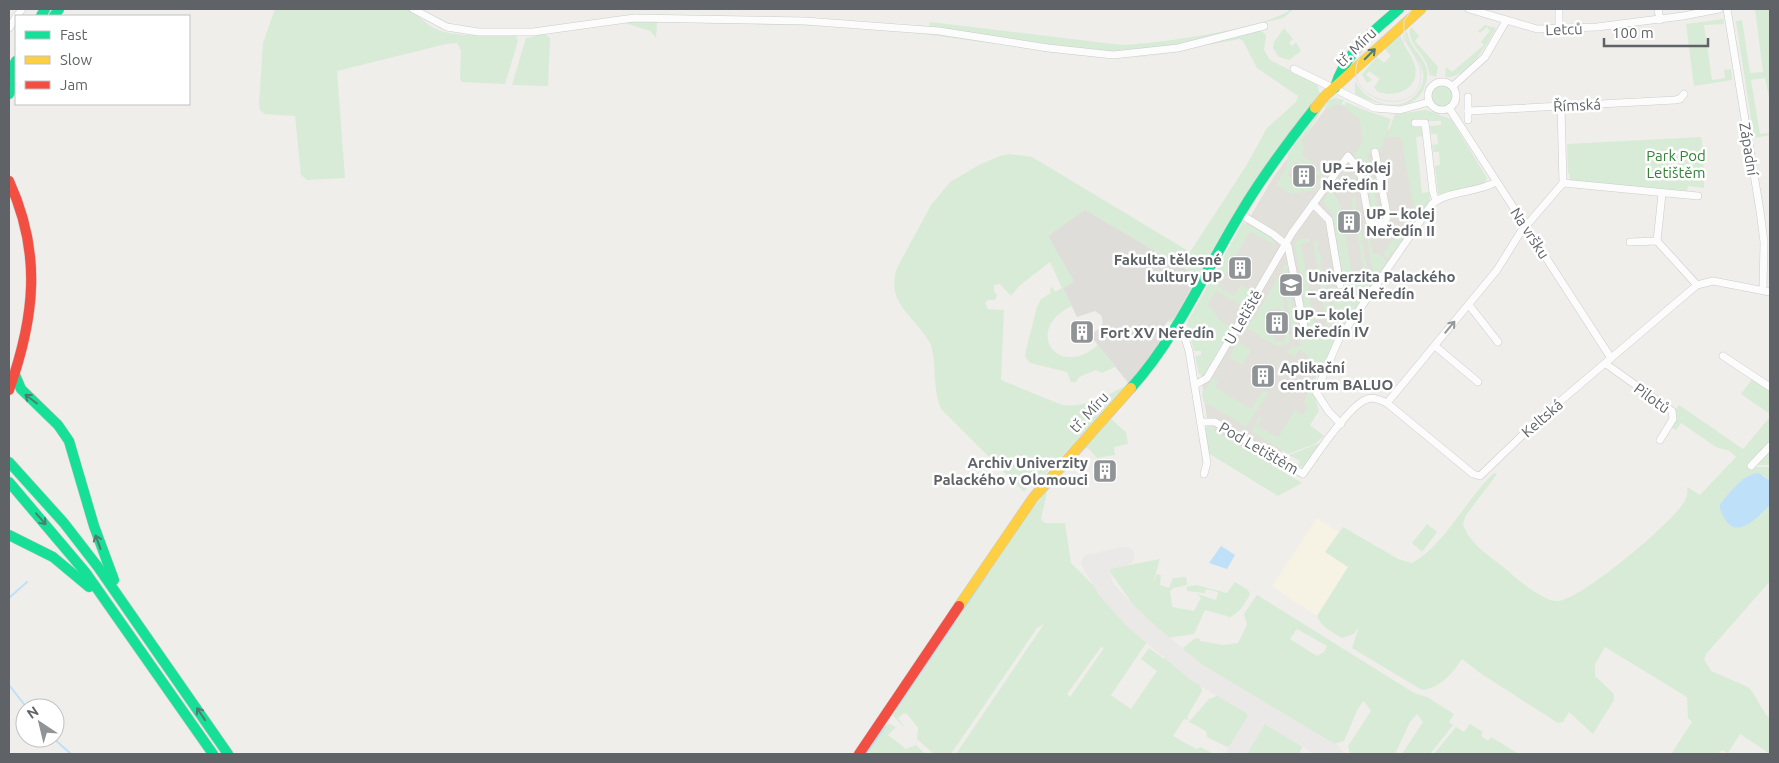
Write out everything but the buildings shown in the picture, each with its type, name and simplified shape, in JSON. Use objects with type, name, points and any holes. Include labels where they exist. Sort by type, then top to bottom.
[{"type":"main road","name":"tř. Míru","points":[[1335,88],[1338,74],[1347,59],[1399,9]]},
{"type":"main road","name":"tř. Míru","points":[[859,754],[1033,498],[1147,370],[1176,329],[1240,214],[1267,170],[1296,131],[1322,100],[1421,9]]},
{"type":"main road","points":[[9,75],[15,63]]},
{"type":"main road","points":[[9,94],[15,82]]},
{"type":"main road","points":[[9,181],[18,201],[26,229],[32,282],[28,327],[9,390]]},
{"type":"main road","points":[[15,375],[19,388],[54,418],[68,440],[75,457],[100,547],[114,580],[134,617]]},
{"type":"main road","points":[[9,462],[64,523],[134,617],[228,754]]},
{"type":"main road","points":[[9,482],[86,573],[116,613],[213,754]]},
{"type":"main road","points":[[9,535],[63,564],[116,613]]},
{"type":"street","points":[[414,9],[447,26],[478,32],[533,32],[634,18],[805,21],[939,31],[1048,48],[1113,55],[1142,54],[1178,48],[1264,26]]},
{"type":"street","name":"Letců","points":[[1469,9],[1533,29],[1559,29],[1660,20],[1719,9]]},
{"type":"street","points":[[1558,9],[1559,29]]},
{"type":"street","points":[[1658,9],[1660,20]]},
{"type":"street","name":"Západní","points":[[1727,9],[1762,223],[1767,291]]},
{"type":"street","points":[[1452,86],[1485,57],[1506,21]]},
{"type":"street","points":[[1294,69],[1335,88],[1364,105],[1385,110],[1409,109],[1429,102]]},
{"type":"street","points":[[1446,82],[1452,86],[1456,98],[1449,108],[1436,109],[1429,102],[1428,92],[1434,84],[1446,82]]},
{"type":"street","name":"Římská","points":[[1468,111],[1678,100],[1684,94]]},
{"type":"street","points":[[1468,96],[1468,120]]},
{"type":"street","points":[[1387,403],[1497,270],[1526,226],[1562,183],[1560,106]]},
{"type":"street","name":"Na vršku","points":[[1449,108],[1611,358]]},
{"type":"street","points":[[1415,122],[1425,123],[1433,192],[1436,201]]},
{"type":"street","name":"U Letiště","points":[[1195,385],[1207,378],[1286,243],[1348,156],[1360,171],[1369,220],[1374,225],[1386,222],[1387,214],[1375,152]]},
{"type":"street","points":[[1341,424],[1329,412],[1316,390],[1341,336],[1394,257],[1436,201],[1484,188],[1496,182]]},
{"type":"street","points":[[1562,183],[1698,196]]},
{"type":"street","points":[[1662,194],[1657,241],[1697,285],[1713,282],[1767,291]]},
{"type":"street","points":[[1314,204],[1329,220],[1340,285]]},
{"type":"street","points":[[1240,214],[1286,243],[1292,258],[1305,332]]},
{"type":"street","points":[[1630,242],[1657,241]]},
{"type":"street","name":"Keltská","points":[[1387,403],[1468,470],[1480,476],[1537,421],[1697,285]]},
{"type":"street","points":[[1469,305],[1498,342]]},
{"type":"street","points":[[1176,329],[1186,338],[1207,463],[1204,474]]},
{"type":"street","points":[[1435,346],[1478,382]]},
{"type":"street","points":[[1724,356],[1770,387]]},
{"type":"street","name":"Pilotů","points":[[1606,364],[1673,412],[1673,419],[1660,440]]},
{"type":"street","name":"Pod Letištěm","points":[[1200,422],[1215,422],[1303,474],[1341,424],[1364,400],[1373,398],[1387,403]]},
{"type":"street","points":[[1751,466],[1770,446]]},
{"type":"shaded area","name":"Univerzita Palackého – areál Neředín","points":[[1333,99],[1415,145],[1422,212],[1335,339],[1310,389],[1305,403],[1308,409],[1269,472],[1209,435],[1200,367],[1202,360],[1196,309],[1274,176]]},
{"type":"shaded area","points":[[1084,209],[1198,276],[1175,317],[1167,322],[1163,329],[1163,339],[1129,384],[1090,335],[1100,328],[1103,322],[1101,315],[1095,311],[1077,317],[1063,288],[1073,282],[1048,236]]},
{"type":"shaded area","points":[[1317,518],[1339,532],[1326,552],[1348,567],[1317,616],[1272,586]]},
{"type":"green space","points":[[275,9],[408,9],[429,25],[447,32],[471,35],[516,35],[518,41],[505,84],[462,82],[460,79],[461,51],[457,43],[446,44],[337,71],[345,178],[307,180],[301,175],[295,116],[265,114],[260,110],[263,43]]},
{"type":"green space","points":[[1294,9],[1283,18],[1181,44],[1130,52],[1094,52],[929,28],[930,22],[1122,45],[1159,42],[1210,34],[1260,22],[1279,16]]},
{"type":"green space","points":[[1755,9],[1770,9],[1770,102],[1765,78],[1751,80],[1760,134],[1770,133],[1770,135],[1754,138],[1736,21],[1742,20],[1750,73],[1763,72]]},
{"type":"green space","points":[[1723,19],[1724,24],[1704,25],[1712,80],[1725,78],[1724,70],[1731,69],[1732,80],[1694,86],[1686,24]]},
{"type":"green space","points":[[654,20],[784,23],[882,28],[941,34],[1010,46],[901,31],[828,26],[657,22],[656,38],[650,31],[622,22]]},
{"type":"green space","points":[[1485,25],[1496,28],[1482,51],[1461,73],[1445,77],[1446,67],[1452,72],[1484,45],[1481,42],[1490,31],[1487,27],[1480,33],[1478,31]]},
{"type":"green space","points":[[1411,27],[1419,36],[1415,41],[1438,67],[1436,77],[1430,75],[1425,60],[1410,36]]},
{"type":"green space","points":[[1284,28],[1293,39],[1289,43],[1292,46],[1296,42],[1301,51],[1289,60],[1279,57],[1273,48],[1274,42]]},
{"type":"green space","points":[[1260,30],[1266,35],[1264,50],[1270,60],[1317,84],[1320,94],[1264,169],[1238,210],[1174,322],[1167,322],[1175,317],[1198,276],[1085,210],[1048,236],[1074,281],[1063,288],[1072,306],[1057,315],[1049,326],[1048,338],[1051,347],[1058,354],[1069,357],[1083,355],[1098,345],[1115,367],[1102,373],[1096,370],[1079,377],[1076,382],[1071,382],[1067,372],[1030,363],[1025,357],[1037,307],[1041,299],[1051,293],[1050,289],[1052,287],[1055,292],[1062,288],[1050,262],[1019,286],[1011,296],[1000,284],[994,285],[994,291],[997,295],[995,300],[988,300],[985,303],[988,309],[1004,310],[1001,380],[1062,405],[1088,403],[1129,384],[1035,485],[1029,485],[1024,492],[941,409],[936,393],[931,345],[898,300],[894,279],[898,266],[931,205],[950,182],[981,164],[1010,154],[1032,157],[1190,252],[1246,166],[1267,128],[1296,102],[1298,96],[1257,68],[1243,41],[1240,39],[1200,46]]},
{"type":"green space","points":[[1406,30],[1409,40],[1427,69],[1426,84],[1420,95],[1404,105],[1394,105],[1373,102],[1355,94],[1355,81],[1368,97],[1377,102],[1397,104],[1406,102],[1415,96],[1424,79],[1423,71],[1405,37]]},
{"type":"green space","points":[[545,34],[550,38],[548,86],[512,85],[526,38]]},
{"type":"green space","points":[[1400,34],[1415,66],[1416,74],[1414,81],[1405,90],[1399,92],[1385,94],[1378,92],[1374,87],[1380,79],[1369,71],[1366,75],[1372,80],[1367,83],[1362,74],[1377,57],[1384,63],[1391,56],[1384,48]]},
{"type":"green space","points":[[1010,46],[1087,56],[1052,52]]},
{"type":"green space","points":[[1442,85],[1450,88],[1453,96],[1450,104],[1442,107],[1434,104],[1431,96],[1434,88]]},
{"type":"green space","points":[[1335,98],[1344,100],[1341,105],[1333,105],[1329,109],[1324,107],[1302,140],[1304,150],[1301,155],[1314,163],[1313,166],[1297,158],[1312,167],[1313,170],[1314,168],[1322,173],[1323,178],[1315,191],[1304,191],[1302,188],[1304,185],[1313,190],[1321,177],[1295,162],[1287,175],[1300,183],[1299,186],[1302,192],[1291,194],[1276,184],[1286,168],[1288,154],[1325,104],[1327,107],[1327,101]]},
{"type":"green space","points":[[1346,102],[1391,119],[1381,149],[1367,153],[1378,210],[1383,209],[1383,216],[1379,220],[1372,219],[1362,169],[1354,155],[1363,141],[1359,117],[1354,116],[1344,106]]},
{"type":"green space","points":[[1426,110],[1451,119],[1487,178],[1484,185],[1441,195],[1438,193],[1435,166],[1440,165],[1439,152],[1433,152],[1432,145],[1438,144],[1437,134],[1431,134],[1430,126],[1441,125],[1441,121],[1415,121],[1421,127],[1423,136],[1416,137],[1422,193],[1429,192],[1430,202],[1388,259],[1383,254],[1399,234],[1392,229],[1412,225],[1416,219],[1401,137],[1386,137],[1395,114]]},
{"type":"green space","name":"Park Pod Letištěm","points":[[1701,137],[1704,188],[1688,186],[1687,191],[1571,181],[1568,171],[1567,144]]},
{"type":"green space","points":[[1336,183],[1333,192],[1339,202],[1352,273],[1364,271],[1351,200],[1354,197],[1356,198],[1356,210],[1363,240],[1361,241],[1364,246],[1364,256],[1368,270],[1361,279],[1344,283],[1333,217],[1323,201]]},
{"type":"green space","points":[[1366,220],[1373,253],[1379,254],[1387,262],[1335,339],[1318,377],[1312,367],[1305,363],[1309,356],[1299,350],[1295,357],[1287,352],[1291,347],[1301,346],[1300,339],[1294,339],[1293,332],[1301,330],[1302,334],[1326,330],[1336,323],[1332,287],[1360,282],[1372,270],[1364,221]]},
{"type":"green space","points":[[1243,222],[1269,236],[1275,245],[1250,232],[1218,287],[1234,296],[1241,285],[1252,291],[1243,306],[1216,291],[1207,305],[1218,318],[1233,329],[1209,371],[1203,375],[1199,374],[1195,356],[1201,355],[1201,351],[1194,351],[1187,325],[1188,321]]},
{"type":"green space","points":[[1309,238],[1309,242],[1301,244],[1315,328],[1327,326],[1313,242],[1319,241],[1317,248],[1321,257],[1320,264],[1324,271],[1323,281],[1326,285],[1326,297],[1331,309],[1329,313],[1333,323],[1326,328],[1309,331],[1295,245],[1297,240]]},
{"type":"green space","points":[[1287,263],[1289,268],[1286,269],[1296,329],[1292,330],[1282,270]]},
{"type":"green space","points":[[1279,276],[1290,340],[1288,344],[1277,346],[1246,328],[1257,314]],"holes":[[[1280,308],[1286,340],[1275,342],[1268,310]]]},
{"type":"green space","points":[[1238,342],[1251,350],[1242,365],[1229,357]]},
{"type":"green space","points":[[1213,378],[1219,381],[1215,387],[1251,409],[1263,390],[1268,393],[1246,427],[1203,401],[1202,393]]},
{"type":"green space","points":[[1753,378],[1770,389],[1770,414],[1741,394]]},
{"type":"green space","points":[[1310,389],[1313,390],[1319,411],[1310,425],[1324,436],[1315,444],[1288,454],[1252,432],[1259,416],[1262,418],[1257,426],[1278,438],[1295,410],[1303,415],[1307,409],[1304,402]]},
{"type":"green space","points":[[1679,405],[1743,449],[1770,417],[1770,465],[1751,465],[1752,467],[1770,467],[1770,481],[1763,475],[1740,482],[1720,504],[1720,509],[1760,515],[1770,505],[1770,581],[1707,653],[1704,659],[1711,671],[1748,687],[1754,695],[1770,719],[1770,754],[1740,734],[1728,753],[1722,750],[1718,754],[1671,754],[1692,722],[1688,718],[1687,697],[1605,647],[1595,664],[1595,676],[1614,694],[1614,700],[1593,734],[1569,712],[1563,722],[1558,723],[1480,673],[1462,659],[1454,670],[1440,683],[1422,690],[1352,648],[1359,626],[1354,634],[1342,638],[1327,629],[1319,620],[1317,616],[1348,567],[1325,552],[1343,527],[1398,559],[1412,563],[1434,546],[1494,473],[1497,474],[1466,515],[1463,524],[1474,542],[1521,582],[1545,598],[1559,601],[1587,587],[1645,542],[1676,512],[1684,502],[1687,495],[1687,487],[1700,495],[1736,457],[1730,451],[1716,447],[1681,423],[1676,430],[1671,427],[1674,411]]},
{"type":"green space","points":[[1111,419],[1126,432],[1128,444],[1114,447],[1115,455],[1097,458],[1086,448],[1047,492],[1041,519],[1045,523],[1065,523],[1071,563],[1149,639],[1111,695],[1131,709],[1157,671],[1141,659],[1149,648],[1164,659],[1167,656],[1156,646],[1158,646],[1198,679],[1202,691],[1187,717],[1189,720],[1184,719],[1173,736],[1196,749],[1201,747],[1214,754],[956,754],[1044,624],[1037,628],[951,754],[934,754],[917,739],[918,728],[908,715],[904,713],[898,718],[905,728],[893,716],[893,710],[1034,501],[1037,503],[1062,471]],"holes":[[[1101,647],[1104,648],[1070,697],[1067,694]]]},
{"type":"green space","points":[[1212,424],[1215,426],[1213,430],[1302,483],[1278,496],[1208,453],[1205,429],[1208,425]]},
{"type":"green space","points":[[1320,443],[1304,466],[1297,468],[1300,461],[1289,455]]},
{"type":"green space","points":[[1427,524],[1437,532],[1422,552],[1412,543]]},
{"type":"green space","points":[[1160,559],[1153,583],[1157,574],[1161,575],[1160,585],[1169,588],[1173,578],[1186,577],[1187,585],[1173,588],[1170,591],[1172,607],[1194,611],[1201,598],[1197,594],[1216,600],[1218,592],[1206,589],[1205,593],[1187,591],[1187,587],[1196,585],[1227,593],[1235,582],[1248,590],[1250,594],[1237,613],[1230,617],[1205,610],[1194,634],[1167,638],[1134,606],[1108,569]]},
{"type":"green space","points":[[1257,595],[1414,693],[1427,697],[1454,714],[1449,722],[1453,725],[1430,754],[1402,754],[1423,722],[1417,714],[1410,722],[1395,754],[1350,754],[1348,746],[1371,711],[1364,701],[1356,713],[1344,741],[1328,746],[1206,675],[1185,657],[1183,648],[1194,639],[1199,638],[1200,641],[1224,645],[1238,643],[1247,625],[1244,614]],"holes":[[[1297,629],[1327,646],[1324,652],[1317,656],[1290,639]]]},
{"type":"green space","points":[[1223,694],[1249,708],[1249,721],[1235,745],[1227,747],[1207,737],[1206,731],[1189,722],[1209,699]]},
{"type":"green space","points":[[1267,719],[1305,741],[1299,754],[1244,754],[1259,727]]},
{"type":"green space","points":[[890,724],[896,727],[888,735],[906,749],[916,745],[925,754],[863,754],[885,725]]},
{"type":"green space","points":[[1470,724],[1483,732],[1481,736],[1488,741],[1491,737],[1519,754],[1434,754],[1456,727],[1464,732]]},
{"type":"water","points":[[1759,473],[1770,481],[1770,505],[1755,520],[1736,528],[1725,519],[1721,512],[1720,504],[1742,480]]},
{"type":"water","points":[[1221,546],[1235,555],[1227,569],[1209,563]]},
{"type":"waterway","points":[[963,610],[987,574]]},
{"type":"waterway","points":[[9,598],[27,582]]},
{"type":"waterway","points":[[896,709],[955,622]]},
{"type":"waterway","points":[[9,685],[19,698]]},
{"type":"waterway","points":[[866,754],[885,727]]},
{"type":"waterway","points":[[64,748],[71,754]]},
{"type":"taxiway","points":[[1103,583],[1100,568],[1102,561],[1125,556]]},
{"type":"taxiway","points":[[1091,563],[1107,590],[1133,619],[1196,672],[1333,754]]},
{"type":"taxiway","points":[[1236,754],[1257,719],[1258,714],[1255,709]]},
{"type":"tram line","points":[[1403,35],[1421,71],[1417,91],[1407,98],[1395,101],[1381,100],[1369,94],[1360,85],[1356,73],[1359,58],[1368,45],[1407,9]]},
{"type":"tram line","points":[[1404,42],[1404,21],[1412,9]]},
{"type":"traffic: fast","points":[[42,15],[45,9]]},
{"type":"traffic: fast","points":[[55,15],[59,9]]},
{"type":"traffic: fast","points":[[1335,88],[1339,76],[1352,54],[1399,9]]},
{"type":"traffic: fast","points":[[9,75],[15,63]]},
{"type":"traffic: fast","points":[[9,94],[15,82]]},
{"type":"traffic: fast","points":[[1131,388],[1162,348],[1176,326],[1257,187],[1315,108]]},
{"type":"traffic: fast","points":[[15,375],[21,389],[58,425],[69,441],[94,526],[114,580]]},
{"type":"traffic: fast","points":[[9,462],[64,523],[98,567],[228,754]]},
{"type":"traffic: fast","points":[[9,482],[86,573],[213,754]]},
{"type":"traffic: fast","points":[[9,535],[53,557],[89,587]]},
{"type":"traffic: slow","points":[[1315,108],[1325,96],[1421,9]]},
{"type":"traffic: slow","points":[[959,606],[1033,498],[1131,388]]},
{"type":"traffic: jam","points":[[9,181],[20,208],[27,234],[31,285],[25,337],[9,390]]},
{"type":"traffic: jam","points":[[859,754],[959,606]]},
{"type":"place","name":"UP – kolej Neředín I","points":[[1304,176]]},
{"type":"place","name":"UP – kolej Neředín II","points":[[1349,222]]},
{"type":"place","name":"Fakulta tělesné kultury UP","points":[[1240,268]]},
{"type":"place","name":"Univerzita Palackého – areál Neředín","points":[[1291,285]]},
{"type":"place","name":"UP – kolej Neředín IV","points":[[1277,323]]},
{"type":"place","name":"Fort XV Neředín","points":[[1082,332]]},
{"type":"place","name":"Aplikační centrum BALUO","points":[[1263,376]]},
{"type":"place","name":"Archiv Univerzity Palackého v Olomouci","points":[[1105,471]]}]
